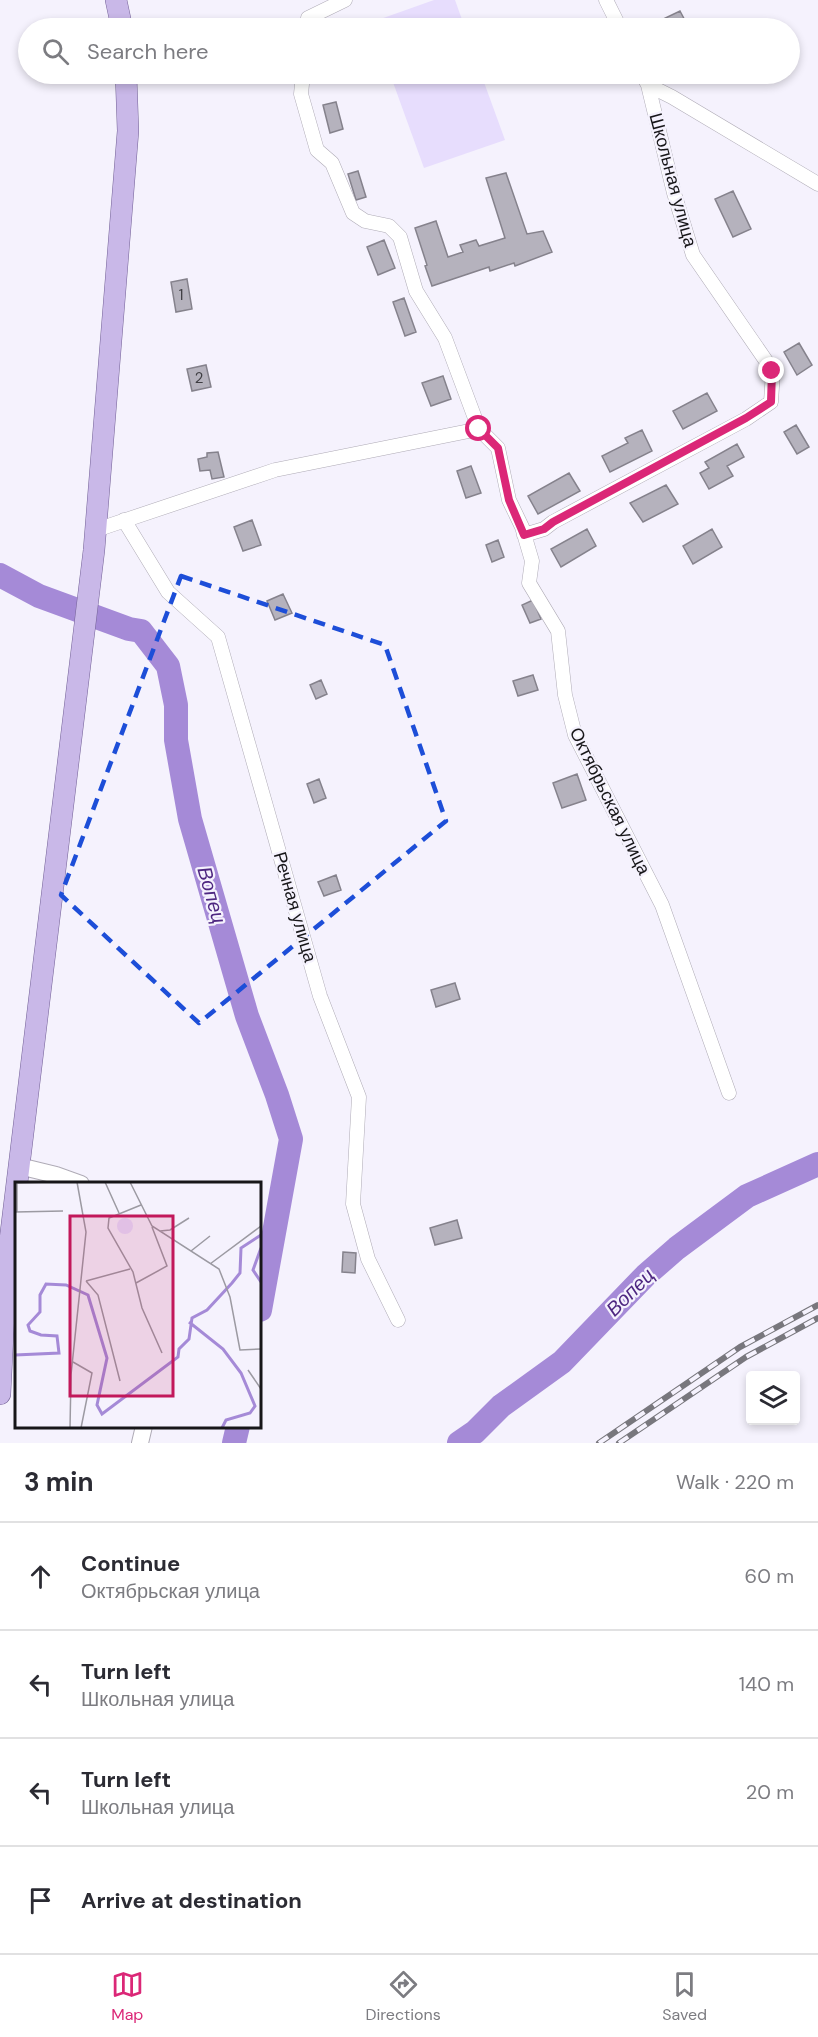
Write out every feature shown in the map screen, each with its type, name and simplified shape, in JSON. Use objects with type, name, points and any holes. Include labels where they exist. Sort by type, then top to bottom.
[{"type":"main road","points":[[116,0],[120,18]]},
{"type":"main road","points":[[17,1182],[29,1096],[77,673],[95,540],[128,131],[126,84]]},
{"type":"main road","points":[[0,1394],[6,1273],[15,1199]]},
{"type":"street","points":[[308,18],[345,0]]},
{"type":"street","points":[[606,0],[615,18]]},
{"type":"street","name":"Октябрьская улица","points":[[302,84],[301,94],[317,150],[332,163],[353,213],[365,221],[390,226],[400,237],[416,291],[445,338],[479,429],[498,448],[509,500],[532,561],[530,583],[558,631],[565,695],[575,735],[662,905],[729,1093]]},
{"type":"street","name":"Школьная улица","points":[[524,535],[544,529],[771,402],[772,371],[693,255],[674,193],[646,84]]},
{"type":"street","points":[[651,84],[818,184]]},
{"type":"street","points":[[95,540],[124,520],[275,470],[479,429]]},
{"type":"street","name":"Речная улица","points":[[124,520],[168,592],[218,637],[320,996],[359,1097],[353,1204],[368,1258],[398,1320]]},
{"type":"street","points":[[19,1166],[57,1174],[76,1182]]},
{"type":"street","points":[[140,1443],[144,1428]]},
{"type":"highlighted area","points":[[181,576],[385,645],[446,821],[199,1023],[61,895]]},
{"type":"shaded area","points":[[434,0],[455,0],[461,18],[383,18]]},
{"type":"shaded area","points":[[394,84],[485,84],[505,140],[424,168]]},
{"type":"building","points":[[680,11],[684,18],[665,18]]},
{"type":"building","points":[[336,102],[343,129],[330,133],[323,105]]},
{"type":"building","points":[[358,171],[366,197],[356,200],[348,174]]},
{"type":"building","points":[[506,173],[527,234],[543,231],[552,252],[515,266],[514,263],[490,271],[489,267],[432,286],[415,228],[436,221],[448,257],[463,252],[460,245],[476,240],[479,246],[505,238],[486,178]]},
{"type":"building","points":[[733,191],[751,229],[733,237],[715,199]]},
{"type":"building","points":[[384,240],[395,268],[378,275],[367,247]]},
{"type":"building","points":[[187,279],[192,309],[176,312],[171,282]]},
{"type":"building","points":[[404,298],[416,332],[405,336],[393,302]]},
{"type":"building","points":[[799,343],[812,365],[797,375],[784,352]]},
{"type":"building","points":[[206,365],[211,387],[192,391],[187,369]]},
{"type":"building","points":[[443,376],[451,399],[431,406],[422,383]]},
{"type":"building","points":[[707,393],[717,411],[683,429],[673,411]]},
{"type":"building","points":[[796,425],[809,447],[797,454],[784,432]]},
{"type":"building","points":[[642,430],[652,451],[610,472],[602,456],[628,443],[625,438]]},
{"type":"building","points":[[737,444],[744,457],[727,466],[733,476],[709,489],[700,473],[709,468],[705,462]]},
{"type":"building","points":[[218,452],[224,477],[212,479],[210,470],[200,471],[198,459],[207,457],[207,453]]},
{"type":"building","points":[[471,466],[481,493],[466,498],[457,471]]},
{"type":"building","points":[[569,473],[580,491],[538,514],[528,496]]},
{"type":"building","points":[[666,485],[678,504],[643,522],[630,503]]},
{"type":"building","points":[[252,520],[261,545],[243,551],[234,527]]},
{"type":"building","points":[[587,529],[596,546],[561,567],[551,549]]},
{"type":"building","points":[[712,529],[722,547],[693,564],[683,546]]},
{"type":"building","points":[[498,540],[504,557],[492,562],[486,545]]},
{"type":"building","points":[[283,594],[292,613],[275,620],[267,601]]},
{"type":"building","points":[[533,600],[541,619],[530,623],[522,605]]},
{"type":"building","points":[[533,675],[538,690],[518,696],[513,681]]},
{"type":"building","points":[[321,680],[327,694],[316,699],[310,685]]},
{"type":"building","points":[[577,774],[586,800],[562,808],[553,783]]},
{"type":"building","points":[[319,779],[326,798],[314,803],[307,784]]},
{"type":"building","points":[[336,875],[341,890],[324,896],[318,882]]},
{"type":"building","points":[[455,983],[460,999],[436,1007],[431,990]]},
{"type":"building","points":[[457,1220],[462,1238],[435,1245],[430,1228]]},
{"type":"building","points":[[343,1252],[356,1253],[355,1273],[342,1272]]},
{"type":"waterway","name":"Вопец","points":[[0,575],[39,596],[129,629],[141,631],[168,666],[176,705],[176,740],[190,819],[247,1016],[291,1139],[261,1304]]},
{"type":"waterway","name":"Вопец","points":[[459,1443],[475,1432],[501,1406],[562,1362],[646,1275],[677,1248],[747,1196],[818,1164]]},
{"type":"waterway","name":"Вопец","points":[[234,1443],[238,1428]]},
{"type":"railway","points":[[599,1443],[740,1347],[818,1305]]},
{"type":"railway","points":[[619,1443],[746,1357],[818,1318]]},
{"type":"route","points":[[479,429],[498,448],[509,500],[524,535],[544,529],[771,402],[772,371]]}]
